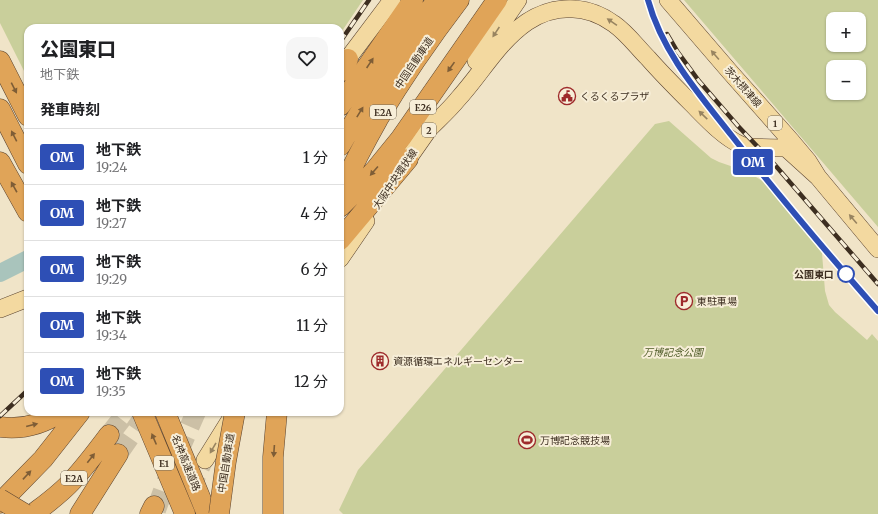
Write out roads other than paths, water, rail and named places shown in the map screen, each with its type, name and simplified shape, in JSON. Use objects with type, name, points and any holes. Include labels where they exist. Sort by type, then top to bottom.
[{"type":"highway","points":[[344,100],[413,0]]},
{"type":"highway","name":"中国自動車道","points":[[344,184],[378,119],[403,78],[425,31],[437,0]]},
{"type":"highway","name":"中国自動車道","points":[[344,139],[370,96],[425,31],[459,0]]},
{"type":"highway","name":"E26","points":[[344,203],[375,170],[401,138],[497,0]]},
{"type":"highway","points":[[0,61],[24,108]]},
{"type":"highway","points":[[0,109],[24,156]]},
{"type":"highway","points":[[344,236],[408,159]]},
{"type":"highway","points":[[0,162],[24,205]]},
{"type":"highway","points":[[0,427],[15,428],[33,425],[54,416]]},
{"type":"highway","points":[[0,503],[43,458],[77,416]]},
{"type":"highway","name":"名神高速道路","points":[[144,416],[185,514]]},
{"type":"highway","name":"名神高速道路","points":[[167,416],[207,514]]},
{"type":"highway","name":"中国自動車道","points":[[219,514],[226,461],[235,416]]},
{"type":"highway","points":[[273,514],[277,416]]},
{"type":"highway","name":"E2A","points":[[33,514],[71,482],[109,435]]},
{"type":"highway","points":[[80,514],[118,454]]},
{"type":"highway","points":[[0,499],[25,514]]},
{"type":"main road","points":[[366,34],[384,0]]},
{"type":"main road","points":[[344,65],[392,0]]},
{"type":"main road","name":"大阪中央環状線","points":[[344,253],[518,0]]},
{"type":"main road","name":"茨木摂津線","points":[[668,0],[792,142],[808,161],[818,177],[878,249]]},
{"type":"main road","points":[[431,127],[458,99],[504,42],[514,32],[536,16],[547,12],[570,8],[582,9],[603,17],[624,32],[713,125],[730,138],[741,145],[786,148],[818,177]]},
{"type":"main road","points":[[0,309],[24,300]]},
{"type":"main road","points":[[206,460],[218,438],[233,416]]},
{"type":"waterway","points":[[0,273],[24,261]]},
{"type":"tunnel","points":[[109,435],[124,416]]},
{"type":"tunnel","points":[[118,454],[144,416]]},
{"type":"tunnel","points":[[156,510],[171,469],[194,416]]},
{"type":"tunnel","points":[[182,514],[205,460]]},
{"type":"railway","points":[[344,36],[369,0]]},
{"type":"railway","points":[[648,0],[662,37],[682,71],[748,156],[878,311]]},
{"type":"railway","points":[[667,34],[677,51],[699,81],[738,126],[775,165],[878,284]]},
{"type":"railway","points":[[0,416],[24,394]]},
{"type":"metro line","name":"OM","points":[[648,0],[651,12],[660,33],[681,70],[782,199],[878,311]]},
{"type":"place","name":"くるくるプラザ","points":[[567,96]]},
{"type":"place","name":"公園東口","points":[[846,274]]},
{"type":"place","name":"東駐車場","points":[[684,301]]},
{"type":"place","name":"資源循環エネルギーセンター","points":[[380,361]]},
{"type":"place","name":"万博記念競技場","points":[[527,440]]},
{"type":"park label","name":"万博記念公園","points":[[673,352]]}]
